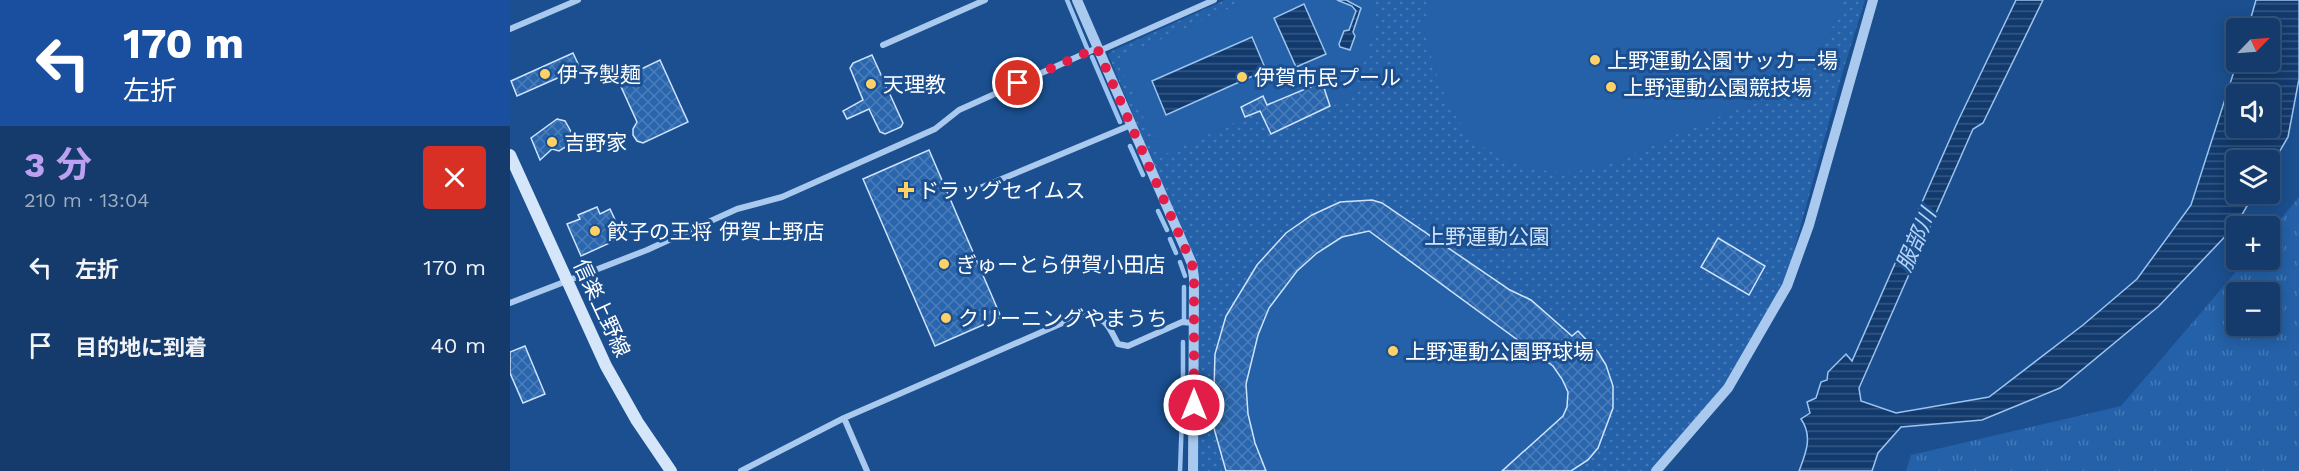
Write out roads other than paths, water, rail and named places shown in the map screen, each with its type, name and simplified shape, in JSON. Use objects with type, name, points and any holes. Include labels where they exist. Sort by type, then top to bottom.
[{"type":"main road","name":"信楽上野線","points":[[510,155],[606,366],[637,421],[671,471]]},
{"type":"street","points":[[510,29],[578,0]]},
{"type":"street","points":[[884,45],[985,0]]},
{"type":"street","points":[[1077,0],[1192,264],[1193,471]]},
{"type":"street","points":[[510,303],[647,250],[737,210],[782,197],[935,129],[959,110],[1214,0]]},
{"type":"street","points":[[1656,471],[1728,388],[1787,286],[1809,225],[1873,0]]},
{"type":"street","points":[[980,188],[1131,125]]},
{"type":"street","points":[[741,471],[844,418],[1083,314],[1101,317],[1107,322],[1118,344],[1128,346],[1182,322],[1194,322]]},
{"type":"street","points":[[844,418],[867,471]]},
{"type":"water","points":[[1337,0],[1346,0],[1361,8],[1350,50],[1340,47],[1339,44],[1344,31],[1349,30],[1356,11],[1352,6]]},
{"type":"water","name":"服部川","points":[[2016,0],[2043,0],[1983,123],[1973,129],[1859,388],[1861,401],[1896,413],[1989,397],[2083,325],[2137,279],[2191,205],[2226,96],[2226,138],[2280,138],[2280,84],[2230,84],[2234,72],[2280,72],[2280,18],[2251,18],[2256,0],[2299,0],[2299,79],[2288,137],[2280,151],[2226,150],[2226,204],[2248,204],[2241,216],[2226,216],[2226,236],[2159,306],[2060,388],[1982,420],[1901,427],[1878,453],[1872,471],[1799,471],[1807,445],[1807,432],[1801,419],[1810,413],[1807,402],[1816,398],[1821,382],[1827,380],[1828,372],[1846,354],[1852,361],[1957,123]]},
{"type":"water","points":[[1304,4],[1326,54],[1296,67],[1274,18]]},
{"type":"water","points":[[1252,37],[1266,70],[1166,115],[1152,81]]},
{"type":"waterway","points":[[1067,0],[1087,48]]},
{"type":"waterway","points":[[1092,57],[1120,122]]},
{"type":"waterway","points":[[1130,146],[1143,175]]},
{"type":"waterway","points":[[1158,211],[1167,230]]},
{"type":"waterway","points":[[1170,239],[1176,253]]},
{"type":"waterway","points":[[1180,262],[1185,276]]},
{"type":"waterway","points":[[1184,287],[1184,319]]},
{"type":"waterway","points":[[1183,342],[1183,382]]},
{"type":"waterway","points":[[1180,471],[1183,389]]},
{"type":"place","name":"上野運動公園サッカー場","points":[[1595,60]]},
{"type":"place","name":"伊予製麺","points":[[545,74]]},
{"type":"place","name":"伊賀市民プール","points":[[1242,77]]},
{"type":"place","name":"天理教","points":[[871,84]]},
{"type":"place","name":"上野運動公園競技場","points":[[1611,87]]},
{"type":"place","name":"吉野家","points":[[552,142]]},
{"type":"place","name":"ドラッグセイムス","points":[[906,190]]},
{"type":"place","name":"餃子の王将 伊賀上野店","points":[[595,231]]},
{"type":"place","name":"ぎゅーとら伊賀小田店","points":[[944,264]]},
{"type":"place","name":"クリーニングやまうち","points":[[946,318]]},
{"type":"place","name":"上野運動公園野球場","points":[[1393,351]]},
{"type":"park label","name":"上野運動公園","points":[[1487,236]]}]
